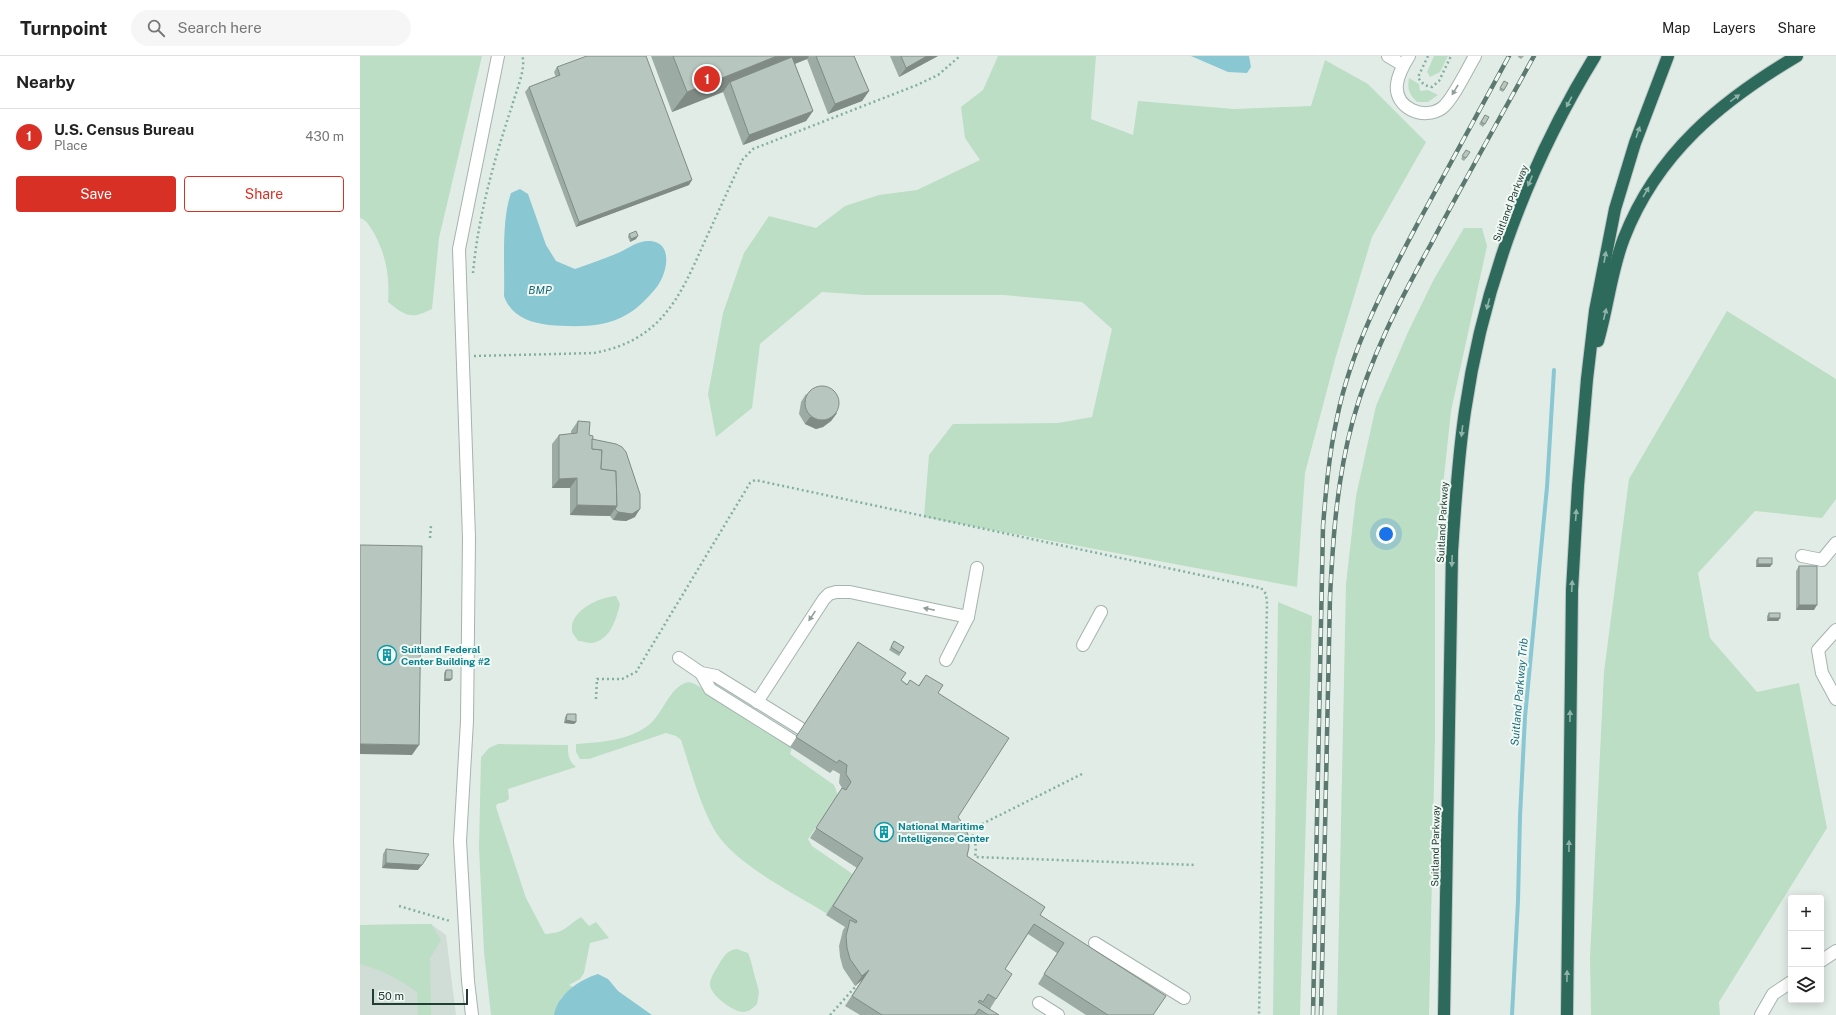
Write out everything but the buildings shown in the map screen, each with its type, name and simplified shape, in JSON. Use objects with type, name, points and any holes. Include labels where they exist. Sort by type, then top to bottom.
[{"type":"highway","name":"Suitland Parkway","points":[[1444,1015],[1452,552],[1456,481],[1465,410],[1478,344],[1496,273],[1508,240],[1546,146],[1594,56]]},
{"type":"highway","points":[[1567,1015],[1572,590],[1577,499],[1587,379],[1596,304],[1615,209],[1634,142],[1668,56]]},
{"type":"highway","points":[[1587,379],[1606,312],[1614,272],[1624,239],[1636,210],[1652,182],[1680,146],[1705,121],[1747,89],[1797,56]]},
{"type":"lane","points":[[472,1015],[468,981],[460,841],[466,721],[469,538],[459,250],[498,56]]},
{"type":"lane","points":[[1388,56],[1406,61],[1397,85],[1400,101],[1415,112],[1430,115],[1443,108],[1475,56]]},
{"type":"lane","points":[[1802,556],[1822,560],[1836,543]]},
{"type":"lane","points":[[946,660],[968,617],[977,568]]},
{"type":"lane","points":[[757,702],[801,633],[829,594],[836,592],[850,592],[968,617]]},
{"type":"lane","points":[[1083,645],[1101,612]]},
{"type":"lane","points":[[1836,630],[1818,650],[1822,674],[1836,699]]},
{"type":"lane","points":[[679,658],[701,673],[716,676],[800,728]]},
{"type":"lane","points":[[701,673],[710,689],[793,741]]},
{"type":"lane","points":[[1095,943],[1184,998]]},
{"type":"lane","points":[[1824,959],[1836,951]]},
{"type":"lane","points":[[1760,1015],[1774,994],[1788,984]]},
{"type":"lane","points":[[1039,1003],[1058,1015]]},
{"type":"path","points":[[473,277],[474,258],[486,197],[518,87],[524,61],[522,56]]},
{"type":"path","points":[[474,350],[474,357],[594,353],[629,342],[648,330],[674,305],[686,284],[743,159],[753,149],[917,85],[938,75],[960,56]]},
{"type":"path","points":[[1428,56],[1418,76],[1421,82],[1432,87],[1438,81],[1451,56]]},
{"type":"path","points":[[596,699],[597,679],[622,678],[636,672],[750,483],[754,480],[1261,588],[1266,594],[1267,603],[1259,1015]]},
{"type":"path","points":[[430,538],[431,525]]},
{"type":"path","points":[[1082,774],[970,830],[975,839],[975,857],[1196,866]]},
{"type":"path","points":[[399,906],[450,921]]},
{"type":"path","points":[[830,1015],[857,985]]},
{"type":"shaded area","points":[[431,924],[446,935],[456,1015],[360,1015],[360,925]]},
{"type":"green space","points":[[360,56],[482,56],[439,238],[432,309],[418,315],[408,315],[399,311],[388,302],[388,275],[382,250],[370,226],[365,220],[360,218]]},
{"type":"green space","points":[[998,56],[1096,56],[1091,119],[1133,135],[1138,101],[1234,109],[1311,106],[1325,60],[1368,84],[1426,142],[1372,237],[1336,356],[1305,473],[1297,587],[924,517],[929,455],[953,424],[1058,423],[1092,417],[1112,329],[1082,302],[1003,295],[865,295],[822,292],[760,344],[752,408],[716,437],[708,394],[723,313],[744,253],[769,216],[816,228],[845,206],[879,195],[917,190],[980,160],[965,138],[961,107],[983,90]]},
{"type":"green space","points":[[1434,56],[1448,56],[1440,72],[1430,77],[1427,72]]},
{"type":"green space","points":[[1409,78],[1419,84],[1420,91],[1428,90],[1438,95],[1428,102],[1417,102],[1409,91]]},
{"type":"green space","points":[[1464,228],[1482,228],[1487,246],[1451,411],[1435,562],[1435,736],[1429,1015],[1337,1015],[1346,584],[1356,496],[1376,406],[1409,330],[1434,279]]},
{"type":"green space","points":[[1727,311],[1836,379],[1836,499],[1822,518],[1755,511],[1698,573],[1710,638],[1757,692],[1799,683],[1827,828],[1719,1002],[1720,1015],[1591,1015],[1590,958],[1604,672],[1629,479]]},
{"type":"green space","points":[[616,596],[620,604],[614,623],[607,634],[598,641],[591,643],[578,641],[572,630],[576,616],[587,606],[595,602]]},
{"type":"green space","points":[[1278,602],[1312,616],[1300,1015],[1273,1015]]},
{"type":"green space","points":[[689,682],[695,684],[793,745],[790,754],[834,785],[838,795],[808,839],[812,846],[854,875],[829,915],[767,878],[737,856],[725,844],[715,831],[704,809],[681,740],[676,736],[666,733],[589,759],[580,759],[576,752],[576,744],[614,740],[642,730],[655,719],[672,693],[682,684]]},
{"type":"green space","points":[[498,744],[568,745],[569,757],[571,762],[576,767],[508,789],[509,799],[505,802],[497,804],[496,807],[526,898],[545,934],[562,931],[581,917],[589,926],[596,922],[609,938],[590,943],[584,973],[580,979],[569,985],[573,987],[561,998],[554,1015],[491,1015],[484,952],[479,848],[481,757],[489,748]]},
{"type":"green space","points":[[431,924],[441,940],[430,958],[431,1015],[418,1015],[417,992],[390,975],[360,964],[360,925]]},
{"type":"green space","points":[[737,949],[748,953],[759,992],[757,1004],[751,1010],[745,1012],[733,1009],[722,1002],[713,993],[710,984],[712,976],[724,956],[728,952]]},
{"type":"water","points":[[1191,56],[1249,56],[1251,67],[1247,73],[1228,72]]},
{"type":"water","name":"BMP","points":[[520,189],[528,194],[546,245],[556,261],[575,269],[613,255],[642,242],[651,241],[659,243],[666,254],[665,269],[660,283],[642,303],[630,313],[617,319],[599,324],[589,326],[549,325],[528,320],[516,313],[511,309],[504,296],[504,244],[506,217],[511,193]]},
{"type":"water","points":[[598,974],[608,979],[618,991],[652,1015],[554,1015],[556,1007],[570,989],[584,980]]},
{"type":"waterway","name":"Suitland Parkway Trib","points":[[1512,1015],[1525,717],[1547,487],[1554,370]]},
{"type":"railway","points":[[1313,1015],[1323,526],[1328,472],[1334,432],[1343,392],[1351,366],[1360,341],[1382,292],[1509,56]]},
{"type":"railway","points":[[1321,1015],[1330,597],[1339,486],[1343,464],[1360,397],[1377,352],[1397,308],[1534,56]]},
{"type":"place","name":"U.S. Census Bureau","points":[[707,79]]},
{"type":"place","name":"Suitland Federal Center Building #2","points":[[387,655]]},
{"type":"place","name":"National Maritime Intelligence Center","points":[[884,832]]}]
